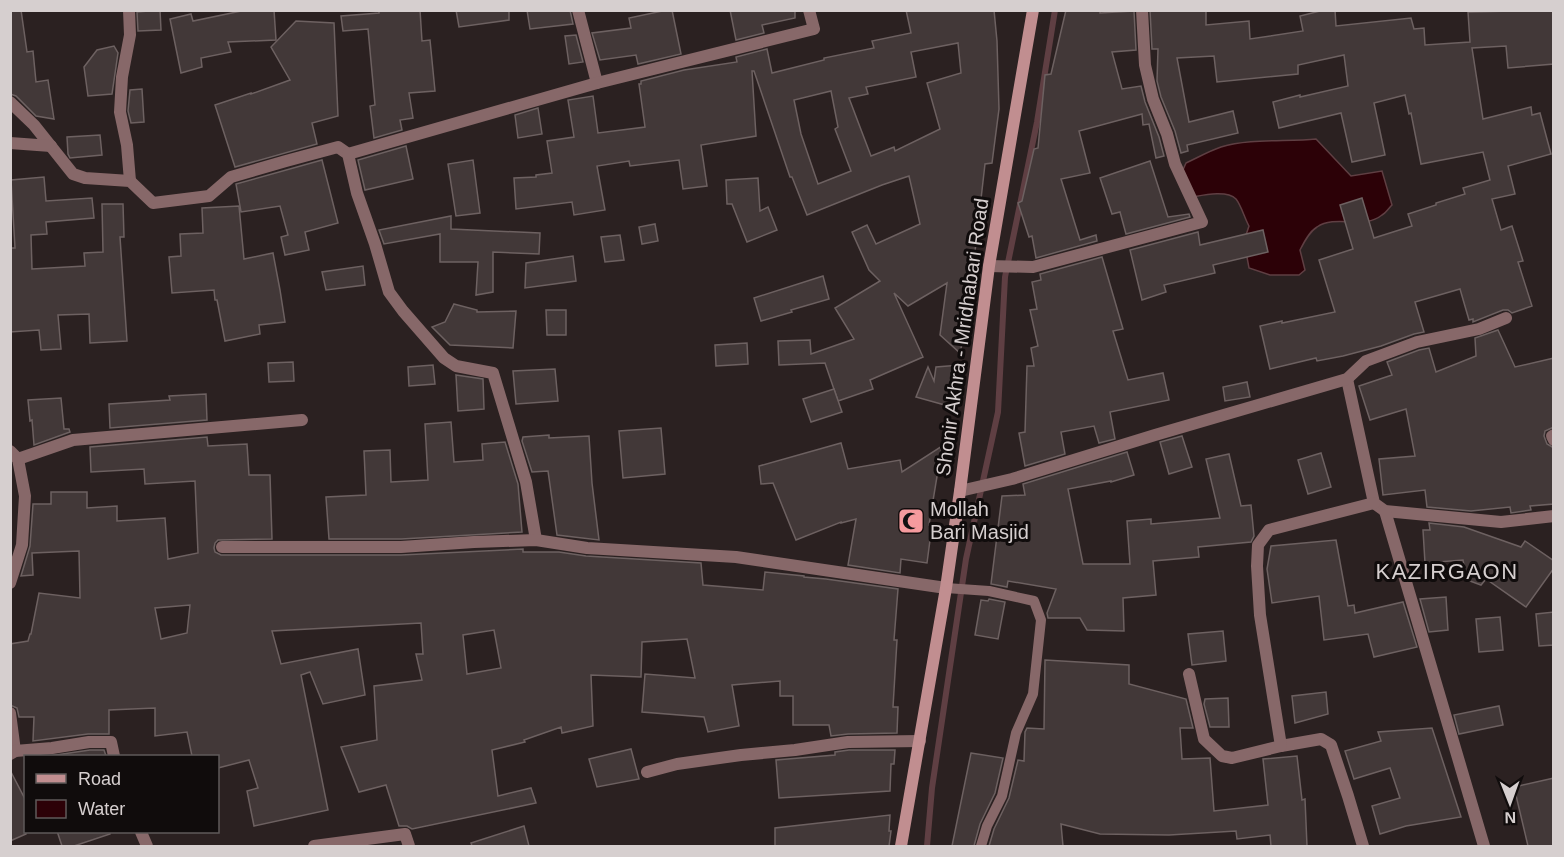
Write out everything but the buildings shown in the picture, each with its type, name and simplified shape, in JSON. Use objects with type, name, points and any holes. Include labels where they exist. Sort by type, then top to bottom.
[{"type":"main road","name":"Shonir Akhra - Mridhabari Road","points":[[901,846],[946,588],[966,489],[1032,10]]},
{"type":"street","points":[[129,10],[130,34],[122,77],[120,112],[127,145],[130,181]]},
{"type":"street","points":[[578,10],[597,83]]},
{"type":"street","points":[[348,154],[597,83],[814,29],[809,10]]},
{"type":"street","points":[[995,266],[1033,267],[1202,222],[1175,164],[1167,134],[1153,99],[1145,65],[1142,10]]},
{"type":"street","points":[[10,102],[34,125],[73,174],[85,178],[130,181],[153,203],[209,196],[231,177],[338,147],[348,154],[357,193],[389,292],[444,358],[456,366],[493,373],[526,482],[536,540]]},
{"type":"street","points":[[10,143],[51,146]]},
{"type":"street","points":[[966,489],[1012,479],[1347,379],[1366,361],[1417,342],[1479,329],[1506,318]]},
{"type":"street","points":[[1347,379],[1374,503],[1385,511],[1501,522],[1554,516]]},
{"type":"street","points":[[10,583],[22,545],[25,496],[14,455],[73,440],[302,420]]},
{"type":"street","points":[[1554,435],[1552,435],[1554,440]]},
{"type":"street","points":[[1281,746],[1260,615],[1258,545],[1269,530],[1374,503]]},
{"type":"street","points":[[1385,511],[1484,846]]},
{"type":"street","points":[[222,547],[401,547],[536,540],[587,548],[736,557],[946,588]]},
{"type":"street","points":[[1189,674],[1204,739],[1222,756],[1232,758],[1321,739],[1331,745],[1362,846]]},
{"type":"street","points":[[10,713],[13,753],[89,742],[111,742],[114,755]]},
{"type":"street","points":[[647,772],[677,764],[730,756],[848,742],[920,741]]},
{"type":"street","points":[[314,846],[405,834],[409,846]]},
{"type":"lane","points":[[946,588],[989,591],[1034,601],[1041,620],[1033,694],[1016,733],[1002,796],[987,826],[981,846]]},
{"type":"water","points":[[1316,139],[1351,176],[1382,171],[1392,205],[1375,219],[1325,223],[1314,229],[1300,250],[1305,270],[1299,275],[1270,275],[1249,268],[1244,241],[1249,226],[1238,202],[1232,196],[1221,194],[1193,197],[1182,172],[1186,163],[1232,144]]},
{"type":"waterway","points":[[927,846],[932,788],[966,559],[998,412],[1005,277],[1037,122],[1055,10]]},
{"type":"place","name":"Mollah Bari Masjid","points":[[911,521]]},
{"type":"district","name":"KAZIRGAON","points":[[1447,571]]}]
